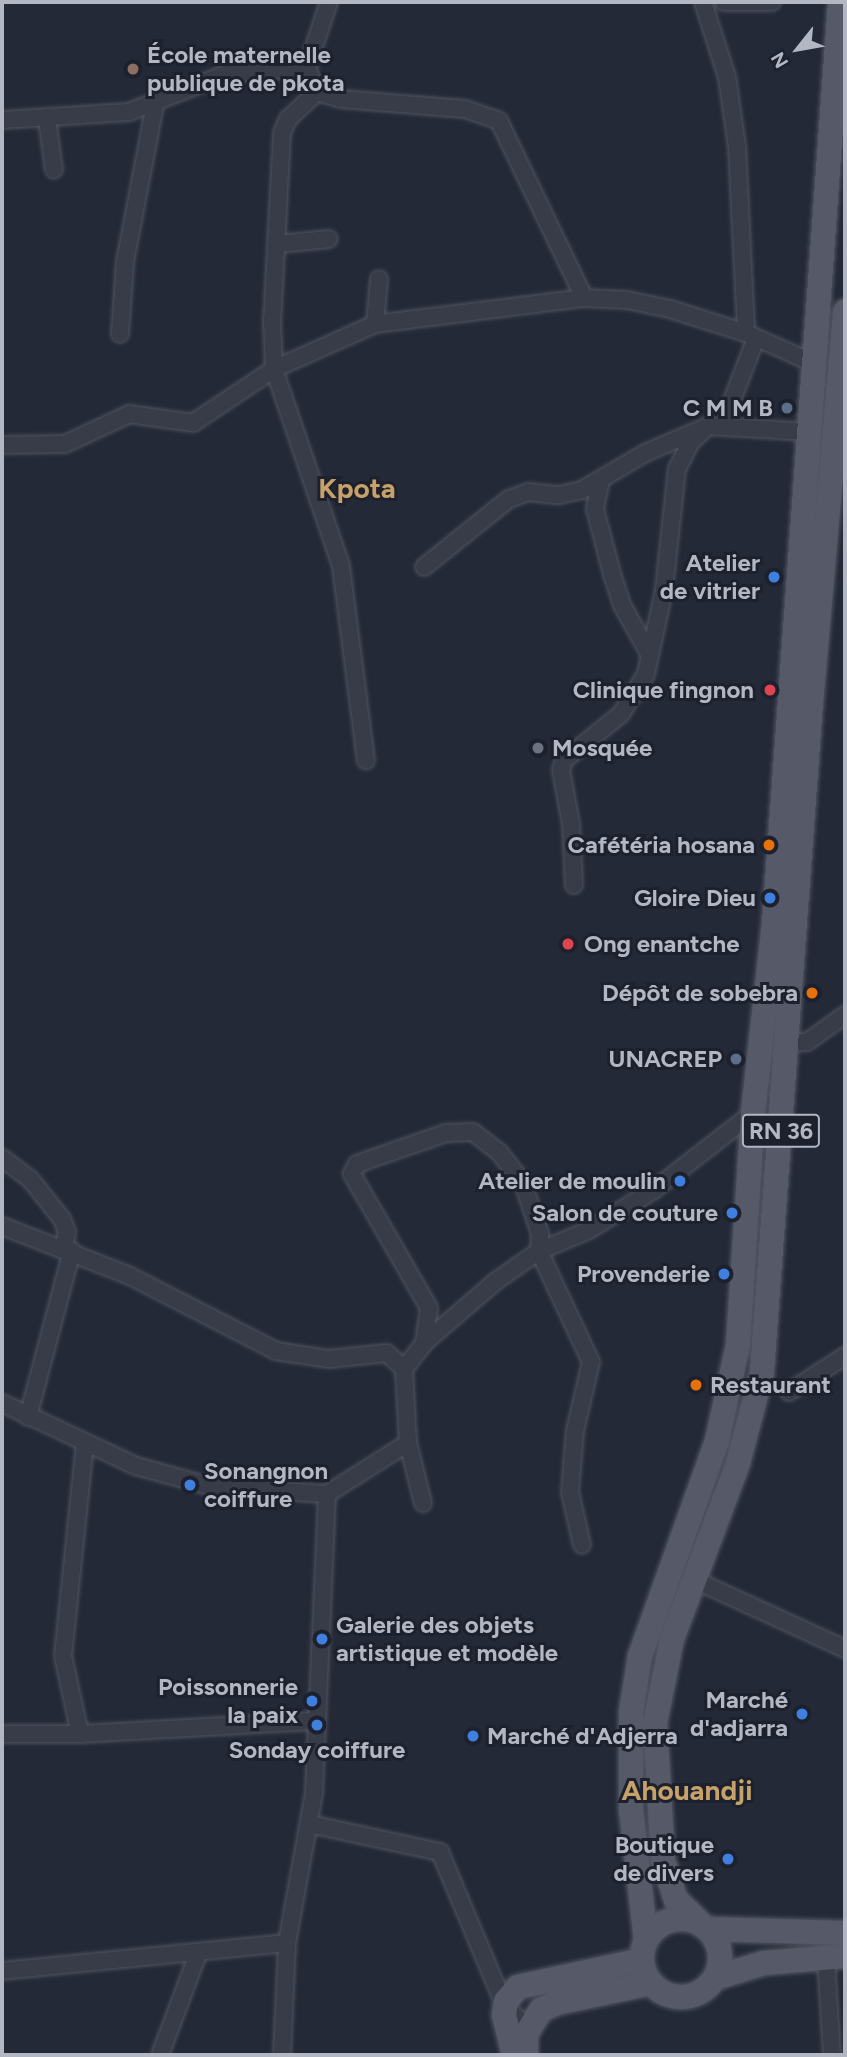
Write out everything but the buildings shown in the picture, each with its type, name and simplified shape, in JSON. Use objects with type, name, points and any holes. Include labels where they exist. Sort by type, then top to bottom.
[{"type":"main road","name":"RN 36","points":[[644,1950],[631,1810],[631,1712],[640,1656],[727,1401],[738,1345],[753,1113],[774,923],[787,699],[811,432],[813,363],[840,2]]},
{"type":"main road","name":"RN 36","points":[[704,1926],[682,1910],[667,1879],[655,1774],[661,1685],[672,1639],[750,1426],[762,1372],[811,703],[844,348],[845,311]]},
{"type":"main road","points":[[514,2055],[505,2007],[518,1987],[605,1972],[644,1950],[669,1920],[704,1926],[845,1933]]},
{"type":"main road","points":[[704,1926],[720,1952],[715,1978]]},
{"type":"main road","points":[[644,1950],[651,1983],[666,1994],[685,1997],[702,1992],[715,1978],[764,1962],[835,1957]]},
{"type":"main road","points":[[526,2055],[528,2027],[541,2010],[555,2003],[651,1983]]},
{"type":"street","points":[[317,92],[307,68],[329,2]]},
{"type":"street","points":[[574,885],[571,824],[561,770],[564,760],[621,714],[646,674],[664,590],[677,469],[691,442],[715,425],[751,335],[737,146],[727,77],[703,2]]},
{"type":"street","points":[[724,2],[772,2]]},
{"type":"street","points":[[2,120],[129,112],[226,74],[307,68]]},
{"type":"street","points":[[317,92],[288,119],[282,133],[272,321],[274,369],[341,566],[366,760]]},
{"type":"street","points":[[317,92],[341,99],[465,109],[499,121],[584,298]]},
{"type":"street","points":[[120,334],[125,262],[155,104]]},
{"type":"street","points":[[47,119],[54,170]]},
{"type":"street","points":[[278,244],[329,239]]},
{"type":"street","points":[[375,324],[379,279]]},
{"type":"street","points":[[2,445],[65,444],[129,414],[193,423],[274,369],[375,324],[584,298],[627,300],[751,335],[813,363]]},
{"type":"street","points":[[424,567],[509,499],[528,492],[569,493],[601,480],[645,453],[715,425],[811,432]]},
{"type":"street","points":[[601,480],[595,509],[612,573],[622,605],[650,655]]},
{"type":"street","points":[[788,1042],[807,1042],[845,1015]]},
{"type":"street","points":[[424,1503],[408,1443],[404,1369],[424,1343],[539,1251],[589,1230],[644,1196],[753,1113]]},
{"type":"street","points":[[424,1343],[429,1308],[354,1179],[357,1164],[446,1133],[473,1132],[499,1152],[523,1183],[540,1234],[539,1251],[591,1362],[575,1431],[570,1492],[582,1545]]},
{"type":"street","points":[[2,1158],[30,1179],[52,1204],[67,1232],[68,1249],[28,1417]]},
{"type":"street","points":[[2,1226],[68,1249],[276,1351],[329,1359],[387,1353],[404,1369]]},
{"type":"street","points":[[789,1392],[845,1356]]},
{"type":"street","points":[[2,1403],[136,1466],[190,1482],[327,1494],[408,1443]]},
{"type":"street","points":[[79,1734],[63,1656],[85,1443]]},
{"type":"street","points":[[282,2055],[287,1943],[310,1824],[327,1494]]},
{"type":"street","points":[[695,1580],[845,1650]]},
{"type":"street","points":[[2,1734],[79,1734],[314,1721]]},
{"type":"street","points":[[310,1824],[440,1852],[505,2007],[528,2027]]},
{"type":"street","points":[[2,1971],[198,1954],[287,1943]]},
{"type":"street","points":[[160,2055],[198,1954]]},
{"type":"street","points":[[832,2055],[835,1957]]},
{"type":"place","name":"École maternelle publique de pkota","points":[[133,69]]},
{"type":"place","name":"C M M B","points":[[787,408]]},
{"type":"place","name":"Atelier de vitrier","points":[[774,577]]},
{"type":"place","name":"Clinique fingnon","points":[[770,690]]},
{"type":"place","name":"Mosquée","points":[[538,748]]},
{"type":"place","name":"Cafétéria hosana","points":[[769,845]]},
{"type":"place","name":"Gloire Dieu","points":[[770,898]]},
{"type":"place","name":"Ong enantche","points":[[568,944]]},
{"type":"place","name":"Dépôt de sobebra","points":[[812,993]]},
{"type":"place","name":"UNACREP","points":[[736,1059]]},
{"type":"place","name":"Atelier de moulin","points":[[680,1181]]},
{"type":"place","name":"Salon de couture","points":[[732,1213]]},
{"type":"place","name":"Provenderie","points":[[724,1274]]},
{"type":"place","name":"Restaurant","points":[[696,1385]]},
{"type":"place","name":"Sonangnon coiffure","points":[[190,1485]]},
{"type":"place","name":"Galerie des objets artistique et modèle","points":[[322,1639]]},
{"type":"place","name":"Poissonnerie la paix","points":[[312,1701]]},
{"type":"place","name":"Marché d'adjarra","points":[[802,1714]]},
{"type":"place","name":"Sonday coiffure","points":[[317,1725]]},
{"type":"place","name":"Marché d'Adjerra","points":[[473,1736]]},
{"type":"place","name":"Boutique de divers","points":[[728,1859]]},
{"type":"district","name":"Kpota","points":[[357,488]]},
{"type":"district","name":"Ahouandji","points":[[687,1790]]}]
